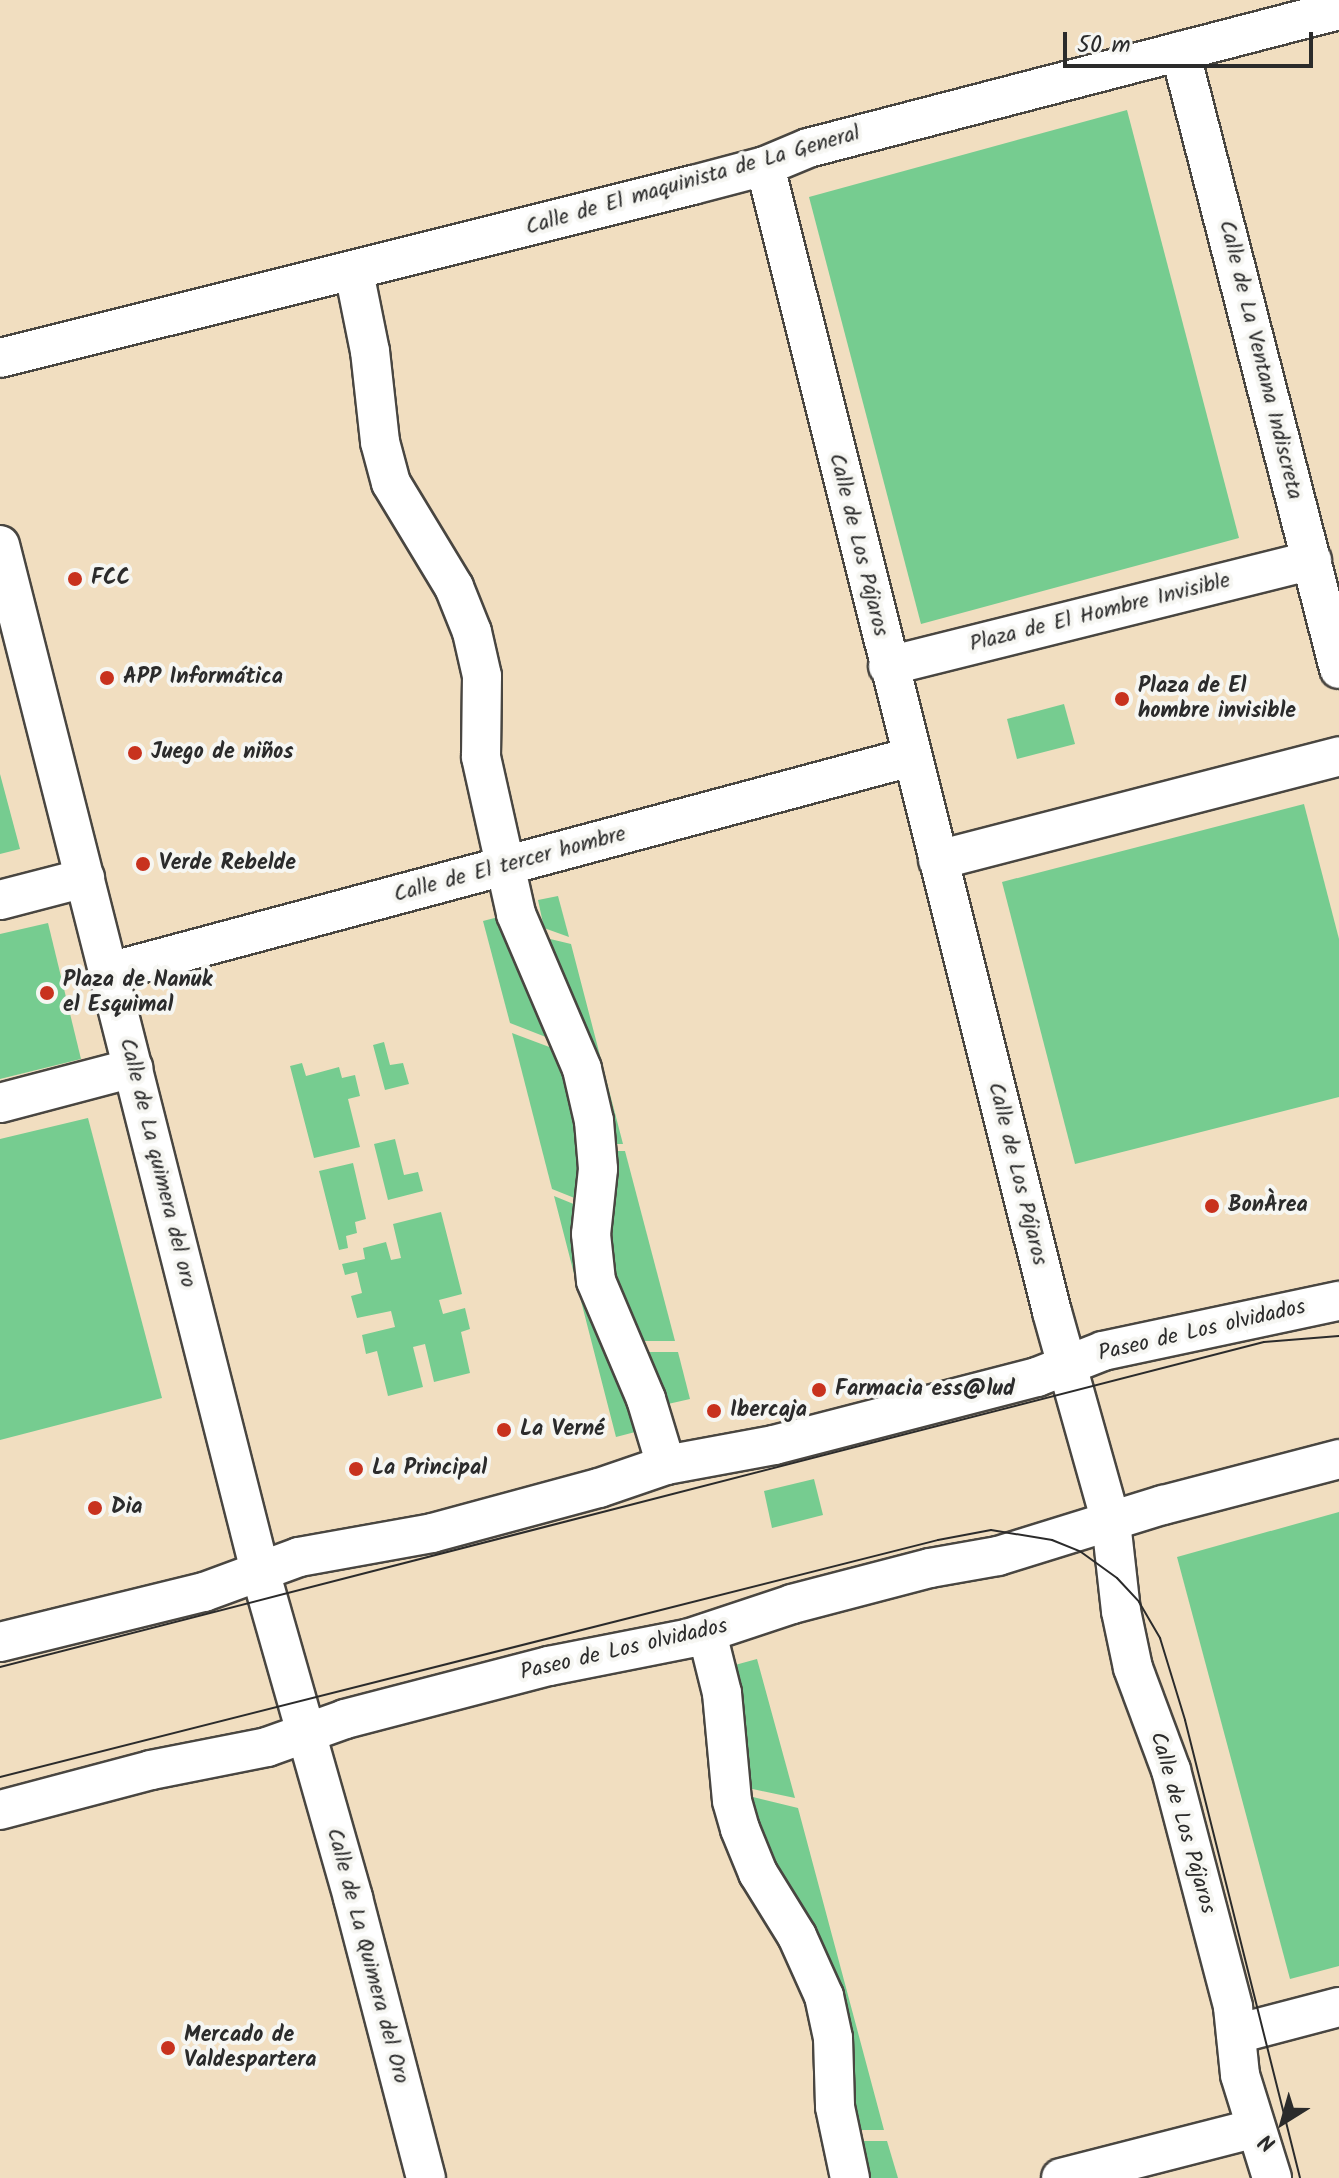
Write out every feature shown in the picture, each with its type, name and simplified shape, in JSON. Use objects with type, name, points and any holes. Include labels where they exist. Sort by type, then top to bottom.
[{"type":"street","name":"Calle de El maquinista de La General","points":[[0,358],[354,272],[765,166],[808,148],[1339,10]]},
{"type":"street","name":"Calle de La Ventana Indiscreta","points":[[1180,51],[1338,659]]},
{"type":"street","name":"Calle de Los Pájaros","points":[[765,166],[911,757],[1111,1522],[1131,1659],[1171,1770],[1231,1999],[1240,2075],[1272,2178]]},
{"type":"street","points":[[354,272],[370,351],[380,442],[391,483],[454,587],[472,632],[482,676],[481,757],[504,866],[532,959],[582,1069],[594,1121],[598,1169],[591,1234],[596,1281],[646,1399],[666,1465]]},
{"type":"street","name":"Calle de La quimera del oro","points":[[0,545],[260,1571],[307,1733]]},
{"type":"street","name":"Plaza de El Hombre Invisible","points":[[888,666],[1312,560]]},
{"type":"street","points":[[938,860],[1339,756]]},
{"type":"street","name":"Calle de El tercer hombre","points":[[109,972],[911,757]]},
{"type":"street","points":[[0,900],[85,878]]},
{"type":"street","points":[[0,1103],[133,1068]]},
{"type":"street","name":"Paseo de Los olvidados","points":[[0,1642],[204,1592],[299,1557],[432,1533],[599,1488],[666,1465],[774,1445],[1037,1377],[1103,1351],[1339,1301]]},
{"type":"street","name":"Paseo de Los olvidados","points":[[0,1810],[151,1770],[267,1747],[345,1719],[549,1666],[707,1633],[792,1604],[930,1568],[998,1556],[1339,1459]]},
{"type":"street","points":[[707,1633],[722,1693],[732,1801],[740,1829],[758,1873],[797,1936],[824,1996],[833,2038],[835,2107],[850,2178]]},
{"type":"street","name":"Calle de La Quimera del Oro","points":[[307,1733],[426,2178]]},
{"type":"street","points":[[1236,2034],[1339,2007]]},
{"type":"street","points":[[1061,2178],[1256,2128]]},
{"type":"green space","points":[[1127,110],[1239,538],[921,624],[809,197]]},
{"type":"green space","points":[[1064,704],[1075,744],[1017,759],[1007,719]]},
{"type":"green space","points":[[0,774],[20,849],[0,854]]},
{"type":"green space","points":[[1304,804],[1339,939],[1339,1097],[1075,1164],[1002,882]]},
{"type":"green space","points":[[558,896],[569,937],[544,928],[538,900]]},
{"type":"green space","points":[[506,915],[556,1041],[510,1023],[483,921]]},
{"type":"green space","name":"Plaza de Nanuk el Esquimal","points":[[48,923],[81,1059],[0,1079],[0,934]]},
{"type":"green space","points":[[546,938],[571,944],[623,1144],[615,1144],[612,1124]]},
{"type":"green space","points":[[512,1033],[560,1051],[571,1080],[581,1161],[577,1199],[552,1189]]},
{"type":"green space","points":[[384,1042],[390,1065],[403,1063],[409,1084],[385,1090],[373,1045]]},
{"type":"green space","points":[[302,1063],[306,1076],[339,1067],[342,1078],[355,1075],[360,1096],[348,1099],[360,1147],[314,1158],[290,1066]]},
{"type":"green space","points":[[88,1118],[162,1398],[0,1440],[0,1139]]},
{"type":"green space","points":[[395,1139],[404,1175],[418,1172],[423,1191],[388,1200],[374,1144]]},
{"type":"green space","points":[[614,1151],[625,1151],[675,1341],[640,1341],[618,1291],[608,1233]]},
{"type":"green space","points":[[353,1163],[366,1219],[355,1222],[357,1233],[346,1236],[348,1248],[339,1250],[319,1171]]},
{"type":"green space","points":[[554,1196],[576,1205],[585,1302],[620,1377],[639,1431],[616,1437]]},
{"type":"green space","points":[[441,1212],[462,1294],[439,1300],[443,1314],[465,1308],[470,1329],[461,1332],[470,1373],[434,1382],[425,1344],[413,1347],[423,1387],[388,1396],[377,1351],[366,1354],[362,1335],[395,1327],[391,1311],[357,1318],[351,1296],[362,1293],[357,1272],[345,1275],[342,1264],[365,1259],[363,1248],[386,1242],[391,1260],[401,1258],[393,1224]]},
{"type":"green space","points":[[645,1352],[678,1352],[690,1399],[668,1404]]},
{"type":"green space","points":[[814,1479],[823,1515],[772,1528],[764,1491]]},
{"type":"green space","points":[[1339,1512],[1339,1966],[1290,1979],[1177,1557]]},
{"type":"green space","points":[[757,1659],[795,1798],[748,1788],[746,1722],[735,1665]]},
{"type":"green space","points":[[749,1796],[798,1808],[884,2130],[856,2130],[843,2004],[830,1960],[767,1853]]},
{"type":"green space","points":[[857,2141],[887,2141],[898,2178],[866,2178]]},
{"type":"tram line","points":[[0,1667],[1264,1342],[1339,1336]]},
{"type":"tram line","points":[[0,1777],[938,1540],[991,1530],[1052,1540],[1081,1552],[1117,1578],[1139,1602],[1160,1638],[1185,1720],[1300,2178]]},
{"type":"place","name":"FCC","points":[[75,579]]},
{"type":"place","name":"APP Informática","points":[[107,678]]},
{"type":"place","name":"Plaza de El hombre invisible","points":[[1122,699]]},
{"type":"place","name":"Juego de niños","points":[[135,753]]},
{"type":"place","name":"Verde Rebelde","points":[[143,864]]},
{"type":"place","name":"Plaza de Nanuk el Esquimal","points":[[47,993]]},
{"type":"place","name":"BonÀrea","points":[[1212,1206]]},
{"type":"place","name":"Farmacia ess@lud","points":[[819,1390]]},
{"type":"place","name":"Ibercaja","points":[[714,1411]]},
{"type":"place","name":"La Verné","points":[[504,1430]]},
{"type":"place","name":"La Principal","points":[[356,1469]]},
{"type":"place","name":"Dia","points":[[95,1508]]},
{"type":"place","name":"Mercado de Valdespartera","points":[[168,2048]]}]
